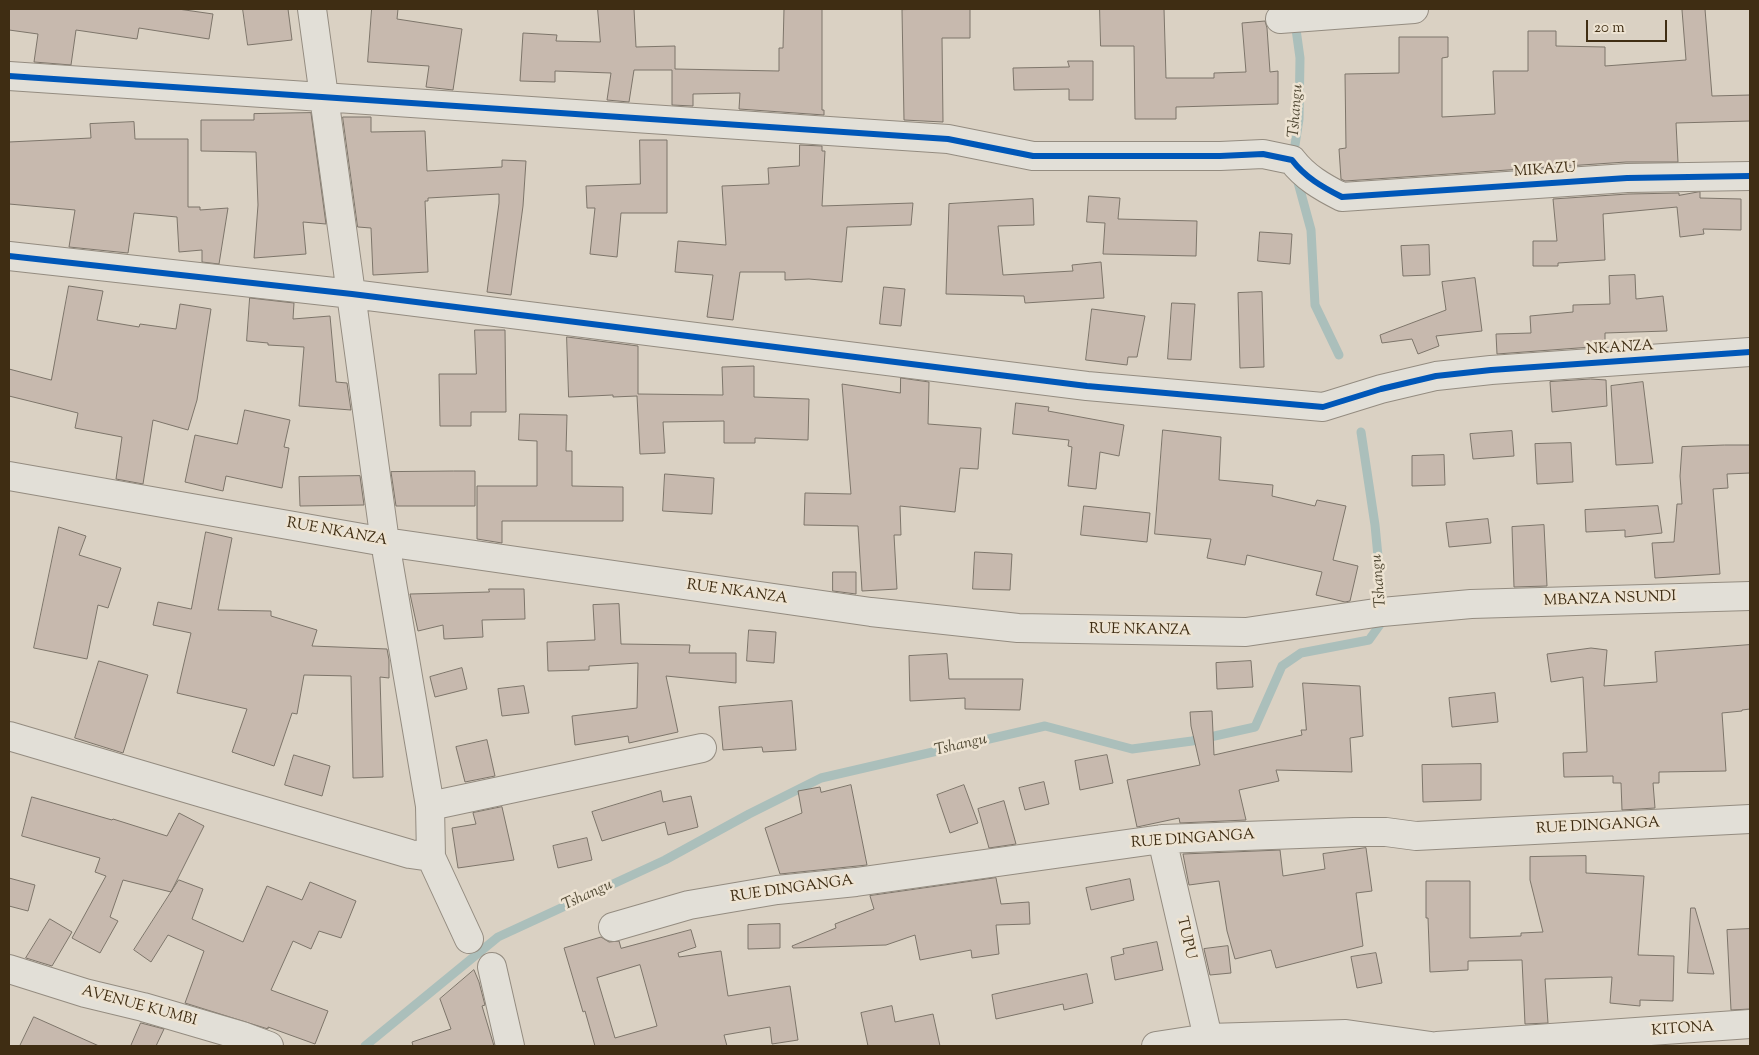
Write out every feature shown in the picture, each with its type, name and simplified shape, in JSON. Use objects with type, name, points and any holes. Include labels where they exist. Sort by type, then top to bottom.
[{"type":"street","points":[[312,9],[385,542],[430,806],[431,857],[469,939]]},
{"type":"street","points":[[1280,19],[1414,9]]},
{"type":"street","points":[[9,76],[323,97]]},
{"type":"street","name":"MIKAZU","points":[[323,97],[948,138],[1033,156],[1220,156],[1263,154],[1292,160],[1302,172],[1324,188],[1342,197],[1627,178],[1750,176]]},
{"type":"street","name":"NKANZA","points":[[9,256],[352,294],[1087,386],[1323,407],[1381,389],[1436,376],[1491,370],[1750,352]]},
{"type":"street","name":"RUE NKANZA","points":[[9,476],[385,542],[871,612],[1018,628],[1246,632],[1382,612],[1471,604]]},
{"type":"street","name":"MBANZA NSUNDI","points":[[1471,604],[1750,596]]},
{"type":"street","points":[[9,736],[410,854],[431,857]]},
{"type":"street","points":[[430,806],[702,748]]},
{"type":"street","name":"RUE DINGANGA","points":[[614,927],[689,905],[776,890],[856,882],[1162,839],[1354,832],[1386,832],[1416,836],[1750,819]]},
{"type":"street","name":"TUPU","points":[[1162,839],[1208,1038]]},
{"type":"street","points":[[492,967],[510,1046]]},
{"type":"street","name":"AVENUE KUMBI","points":[[9,969],[85,993],[143,1007],[242,1036],[269,1046]]},
{"type":"street","name":"KITONA","points":[[1436,1046],[1750,1024]]},
{"type":"street","points":[[1156,1046],[1208,1038],[1346,1034],[1431,1046]]},
{"type":"building","points":[[9,9],[178,9],[213,14],[209,39],[139,28],[137,39],[76,30],[71,65],[34,62],[38,34],[9,30]]},
{"type":"building","points":[[243,9],[288,9],[292,40],[248,45]]},
{"type":"building","points":[[372,9],[398,9],[397,19],[462,29],[453,90],[426,87],[429,66],[368,62]]},
{"type":"building","points":[[598,9],[634,9],[636,47],[675,46],[675,69],[779,71],[779,48],[783,48],[784,9],[822,9],[822,110],[824,110],[824,115],[739,109],[740,93],[693,94],[693,106],[672,105],[672,70],[634,70],[629,102],[607,100],[611,73],[555,71],[555,82],[520,81],[523,33],[557,35],[556,41],[600,42]]},
{"type":"building","points":[[970,9],[970,38],[942,38],[943,122],[904,120],[902,10]]},
{"type":"building","points":[[1100,9],[1164,9],[1166,78],[1214,78],[1214,73],[1246,72],[1242,23],[1265,21],[1270,72],[1278,71],[1278,104],[1176,107],[1176,119],[1135,119],[1134,46],[1101,46]]},
{"type":"building","points":[[1705,9],[1712,96],[1750,95],[1750,121],[1676,123],[1678,162],[1626,162],[1345,181],[1341,179],[1339,149],[1346,148],[1345,74],[1399,73],[1399,37],[1448,37],[1448,57],[1442,58],[1442,117],[1495,114],[1493,71],[1528,71],[1528,31],[1556,31],[1556,46],[1605,47],[1605,66],[1686,60],[1682,10]]},
{"type":"building","points":[[1068,61],[1093,61],[1093,100],[1069,100],[1069,89],[1014,90],[1013,68],[1069,67]]},
{"type":"building","points":[[311,113],[326,224],[303,222],[306,254],[254,258],[258,205],[256,152],[201,151],[201,120],[254,120],[254,114]]},
{"type":"building","points":[[343,117],[371,117],[371,132],[425,131],[427,171],[502,167],[502,160],[526,161],[523,206],[511,295],[487,292],[499,194],[428,198],[428,201],[425,201],[428,272],[373,275],[371,228],[358,227]]},
{"type":"building","points":[[134,122],[135,139],[188,139],[188,207],[200,207],[200,210],[228,208],[219,264],[202,262],[202,250],[179,252],[177,217],[134,213],[128,253],[69,247],[75,210],[9,204],[9,142],[91,138],[90,124]]},
{"type":"building","points":[[640,140],[667,140],[667,213],[621,213],[617,257],[590,254],[595,208],[587,208],[586,186],[640,184]]},
{"type":"building","points":[[800,145],[822,146],[822,151],[825,151],[822,206],[913,203],[911,225],[847,227],[842,282],[809,279],[785,280],[785,272],[740,272],[733,320],[707,317],[713,275],[675,272],[678,241],[726,245],[722,186],[769,184],[768,168],[799,166]]},
{"type":"building","points":[[1700,192],[1700,198],[1741,199],[1741,230],[1703,229],[1704,234],[1680,237],[1677,207],[1603,214],[1605,260],[1558,263],[1558,266],[1533,266],[1533,241],[1557,241],[1553,199],[1628,194],[1679,193],[1679,195]]},
{"type":"building","points":[[1089,196],[1120,198],[1118,219],[1197,221],[1196,256],[1103,254],[1105,223],[1087,222]]},
{"type":"building","points":[[1033,199],[1034,225],[998,226],[1003,275],[1073,271],[1072,265],[1101,262],[1104,298],[1025,303],[1024,296],[946,294],[949,204]]},
{"type":"building","points":[[1260,232],[1292,234],[1290,264],[1258,261]]},
{"type":"building","points":[[1429,245],[1430,275],[1403,276],[1401,246]]},
{"type":"building","points":[[1635,275],[1636,299],[1663,296],[1667,331],[1605,333],[1605,346],[1497,354],[1496,334],[1531,333],[1530,316],[1573,312],[1573,305],[1610,304],[1609,276]]},
{"type":"building","points":[[1475,278],[1482,331],[1436,336],[1439,346],[1418,354],[1412,339],[1382,343],[1380,335],[1446,310],[1442,282]]},
{"type":"building","points":[[69,286],[103,291],[97,320],[139,327],[140,324],[176,329],[180,304],[211,309],[197,400],[188,430],[153,420],[143,484],[116,479],[122,437],[75,428],[78,413],[9,396],[9,369],[51,380]]},
{"type":"building","points":[[884,287],[905,289],[901,326],[880,324]]},
{"type":"building","points":[[1262,292],[1264,367],[1240,368],[1238,293]]},
{"type":"building","points":[[250,298],[294,303],[293,319],[330,316],[336,382],[347,383],[351,410],[299,406],[304,347],[268,345],[268,343],[247,341]]},
{"type":"building","points":[[1172,303],[1195,304],[1191,360],[1168,359]]},
{"type":"building","points":[[1092,309],[1145,316],[1137,357],[1128,357],[1127,365],[1086,360]]},
{"type":"building","points":[[475,330],[505,330],[506,412],[471,412],[471,426],[440,426],[439,374],[476,374]]},
{"type":"building","points":[[567,337],[638,346],[638,394],[723,395],[722,367],[754,366],[754,397],[809,399],[808,440],[755,438],[755,443],[724,443],[724,421],[663,422],[665,453],[640,454],[637,396],[569,397]]},
{"type":"building","points":[[901,378],[929,382],[928,424],[981,428],[978,469],[960,468],[955,512],[900,506],[901,535],[894,535],[897,589],[862,591],[858,526],[804,525],[805,493],[851,494],[842,384],[900,393]]},
{"type":"building","points":[[1591,379],[1606,380],[1607,406],[1552,412],[1550,382]]},
{"type":"building","points":[[1643,382],[1653,463],[1616,465],[1611,386]]},
{"type":"building","points":[[1016,403],[1049,407],[1048,411],[1124,425],[1119,456],[1100,452],[1096,489],[1068,486],[1072,447],[1068,446],[1069,440],[1013,434]]},
{"type":"building","points":[[245,410],[290,420],[284,447],[289,448],[282,488],[226,476],[223,491],[185,482],[195,435],[237,444]]},
{"type":"building","points":[[520,414],[567,415],[566,451],[572,451],[572,486],[623,487],[623,521],[502,521],[502,543],[477,539],[477,486],[537,486],[537,441],[519,440]]},
{"type":"building","points":[[1163,430],[1221,437],[1219,480],[1273,485],[1272,496],[1315,506],[1317,500],[1346,506],[1333,560],[1358,566],[1350,601],[1345,602],[1316,595],[1322,572],[1247,555],[1245,565],[1207,558],[1211,539],[1155,534]]},
{"type":"building","points":[[1512,431],[1514,456],[1473,459],[1470,434]]},
{"type":"building","points":[[1571,443],[1573,482],[1537,484],[1535,444]]},
{"type":"building","points":[[1750,445],[1750,473],[1727,474],[1728,488],[1713,489],[1720,574],[1655,578],[1652,543],[1674,542],[1677,504],[1682,504],[1680,476],[1682,447]]},
{"type":"building","points":[[1444,455],[1445,485],[1412,486],[1412,456]]},
{"type":"building","points":[[475,471],[475,506],[396,506],[391,472]]},
{"type":"building","points":[[665,474],[714,478],[712,514],[663,511]]},
{"type":"building","points":[[360,476],[364,505],[300,506],[299,477]]},
{"type":"building","points":[[1084,506],[1150,513],[1147,542],[1081,535]]},
{"type":"building","points":[[1658,506],[1662,533],[1625,537],[1625,530],[1586,532],[1585,510]]},
{"type":"building","points":[[1488,519],[1491,543],[1449,547],[1446,523]]},
{"type":"building","points":[[1544,525],[1547,586],[1514,587],[1512,527]]},
{"type":"building","points":[[59,527],[86,536],[79,555],[121,568],[108,608],[98,605],[87,659],[34,648]]},
{"type":"building","points":[[206,532],[232,538],[218,610],[271,611],[271,616],[317,630],[312,646],[387,649],[389,678],[380,677],[383,777],[353,778],[351,676],[304,675],[297,714],[292,713],[274,766],[232,752],[247,709],[177,693],[191,633],[153,625],[158,602],[191,609]]},
{"type":"building","points":[[975,552],[1012,554],[1010,590],[973,589]]},
{"type":"building","points":[[833,572],[856,572],[856,594],[833,591]]},
{"type":"building","points":[[489,589],[524,589],[525,619],[482,620],[483,637],[444,639],[443,625],[418,631],[410,594],[489,592]]},
{"type":"building","points":[[619,604],[621,644],[690,645],[689,653],[736,653],[736,683],[666,676],[678,732],[629,743],[628,736],[575,745],[572,716],[637,708],[638,663],[589,666],[589,670],[548,671],[547,642],[595,640],[593,605]]},
{"type":"building","points":[[749,630],[776,632],[774,663],[747,661]]},
{"type":"building","points":[[1750,645],[1750,709],[1722,713],[1726,771],[1659,772],[1659,783],[1653,783],[1655,808],[1622,810],[1621,783],[1613,783],[1613,776],[1564,777],[1563,753],[1587,752],[1583,677],[1551,682],[1547,654],[1591,648],[1607,650],[1604,686],[1657,682],[1655,652]]},
{"type":"building","points":[[947,654],[949,679],[1023,679],[1020,710],[965,709],[965,698],[910,701],[909,656]]},
{"type":"building","points":[[99,661],[148,675],[123,753],[75,738]]},
{"type":"building","points":[[1251,661],[1253,687],[1217,689],[1216,663]]},
{"type":"building","points":[[462,668],[467,689],[435,697],[430,677]]},
{"type":"building","points":[[1303,683],[1360,686],[1363,736],[1350,738],[1352,772],[1276,770],[1279,781],[1239,790],[1246,820],[1180,823],[1179,818],[1137,827],[1127,780],[1200,765],[1191,726],[1190,712],[1212,711],[1214,755],[1302,735],[1301,730],[1306,730]]},
{"type":"building","points":[[524,686],[529,713],[502,716],[498,689]]},
{"type":"building","points":[[1495,693],[1498,722],[1452,727],[1449,698]]},
{"type":"building","points":[[792,701],[796,750],[763,752],[762,747],[723,750],[719,707]]},
{"type":"building","points":[[487,740],[495,776],[465,782],[456,747]]},
{"type":"building","points":[[294,755],[330,766],[322,796],[285,785]]},
{"type":"building","points":[[1107,755],[1113,783],[1080,790],[1075,761]]},
{"type":"building","points":[[1481,764],[1481,800],[1423,802],[1422,765]]},
{"type":"building","points":[[1044,782],[1049,804],[1025,810],[1019,788]]},
{"type":"building","points":[[851,785],[867,865],[780,874],[765,828],[802,813],[798,791],[820,787],[821,792]]},
{"type":"building","points":[[964,785],[978,823],[950,833],[937,795]]},
{"type":"building","points":[[661,791],[663,802],[691,796],[698,827],[668,835],[665,822],[602,841],[592,812]]},
{"type":"building","points":[[32,797],[167,836],[179,813],[204,826],[171,892],[123,880],[110,917],[118,921],[100,953],[72,938],[106,876],[95,872],[100,858],[22,836]]},
{"type":"building","points":[[1004,801],[1016,844],[989,848],[978,809]]},
{"type":"building","points":[[502,807],[514,860],[458,868],[452,828],[476,824],[473,813]]},
{"type":"building","points":[[587,838],[592,860],[558,868],[553,846]]},
{"type":"building","points":[[1366,848],[1372,891],[1356,893],[1363,946],[1276,968],[1271,950],[1235,959],[1227,931],[1219,881],[1189,885],[1183,854],[1280,850],[1283,876],[1325,869],[1323,854]]},
{"type":"building","points":[[1586,856],[1586,873],[1644,876],[1638,955],[1674,956],[1673,1001],[1640,1000],[1640,1006],[1610,1003],[1612,977],[1545,979],[1548,1023],[1525,1024],[1522,960],[1468,961],[1468,970],[1430,972],[1428,918],[1426,918],[1426,881],[1470,881],[1470,938],[1521,936],[1521,933],[1543,932],[1530,880],[1530,857]]},
{"type":"building","points":[[9,878],[35,885],[28,911],[9,906]]},
{"type":"building","points":[[996,878],[1001,904],[1029,902],[1030,924],[996,925],[999,954],[972,958],[971,950],[920,960],[915,935],[886,945],[793,948],[792,946],[836,928],[835,924],[874,909],[870,896]]},
{"type":"building","points":[[1130,879],[1134,900],[1091,910],[1086,888]]},
{"type":"building","points":[[179,880],[203,889],[192,919],[243,942],[267,886],[302,900],[310,882],[356,901],[341,938],[319,931],[311,949],[293,941],[271,990],[328,1011],[315,1044],[268,1027],[268,1029],[185,1003],[204,951],[168,935],[151,962],[134,950]]},
{"type":"building","points":[[1691,908],[1695,908],[1714,974],[1688,973]]},
{"type":"building","points":[[50,919],[72,932],[52,966],[26,958]]},
{"type":"building","points":[[780,924],[780,948],[748,949],[748,925]]},
{"type":"building","points":[[1750,929],[1750,1009],[1731,1010],[1727,930]]},
{"type":"building","points":[[691,930],[696,947],[678,953],[679,957],[721,951],[728,996],[790,986],[798,1040],[772,1044],[770,1027],[724,1035],[727,1046],[595,1046],[564,948],[601,937],[609,942],[619,941],[621,948]],"holes":[[[640,965],[657,1026],[615,1038],[597,978]]]},
{"type":"building","points":[[1157,942],[1163,970],[1115,980],[1111,957],[1124,954],[1123,949]]},
{"type":"building","points":[[1228,946],[1231,973],[1210,975],[1204,949]]},
{"type":"building","points":[[1376,953],[1382,983],[1357,988],[1351,957]]},
{"type":"building","points":[[474,970],[479,982],[485,1005],[482,1006],[494,1046],[413,1046],[412,1042],[451,1029],[440,999]]},
{"type":"building","points":[[1087,974],[1093,1003],[1064,1010],[1063,1004],[996,1019],[992,995]]},
{"type":"building","points":[[892,1006],[895,1022],[933,1014],[940,1046],[868,1046],[861,1013]]},
{"type":"building","points":[[34,1017],[99,1046],[20,1046]]},
{"type":"building","points":[[141,1023],[164,1029],[156,1046],[131,1046]]},
{"type":"waterway","name":"Tshangu","points":[[1293,158],[1299,119],[1300,58],[1295,22]]},
{"type":"waterway","name":"Tshangu","points":[[1296,175],[1311,230],[1315,305],[1339,355]]},
{"type":"waterway","name":"Tshangu","points":[[365,1046],[498,937],[665,860],[749,814],[821,778],[1045,726],[1132,749],[1192,741],[1255,727],[1282,666],[1301,653],[1369,640],[1384,619],[1375,525],[1361,432]]},
{"type":"cycle path","points":[[9,76],[948,139],[1033,156],[1220,156],[1263,154],[1292,160],[1302,172],[1314,181],[1342,197],[1627,178],[1750,176]]},
{"type":"cycle path","points":[[9,256],[352,294],[1087,386],[1323,407],[1381,389],[1436,376],[1491,370],[1750,352]]}]
